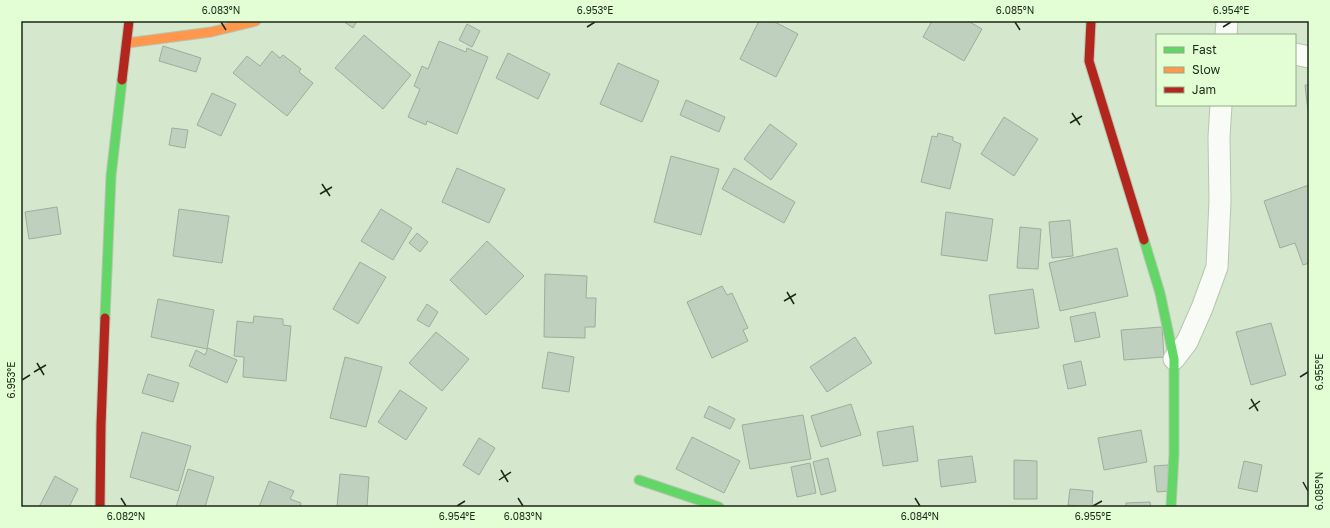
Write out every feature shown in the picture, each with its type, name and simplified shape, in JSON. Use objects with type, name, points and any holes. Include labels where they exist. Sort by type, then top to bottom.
[{"type":"street","points":[[100,507],[101,425],[112,176],[130,21]]},
{"type":"street","points":[[127,43],[211,32],[256,21]]},
{"type":"street","points":[[1091,21],[1089,61],[1160,293],[1174,359],[1174,454],[1171,507]]},
{"type":"street","points":[[1226,34],[1227,21]]},
{"type":"street","points":[[1296,54],[1309,58]]},
{"type":"street","points":[[1174,359],[1188,342],[1202,308],[1216,267],[1220,201],[1219,137],[1221,106]]},
{"type":"street","points":[[639,480],[719,507]]},
{"type":"building","points":[[343,21],[357,21],[353,28]]},
{"type":"building","points":[[759,21],[773,21],[798,34],[776,77],[740,59]]},
{"type":"building","points":[[932,21],[968,21],[982,29],[964,61],[923,37]]},
{"type":"building","points":[[467,24],[480,31],[472,47],[459,40]]},
{"type":"building","points":[[364,35],[411,75],[383,109],[335,68]]},
{"type":"building","points":[[439,41],[466,52],[467,48],[488,57],[457,134],[427,121],[426,125],[408,117],[420,89],[414,86],[422,66],[428,69]]},
{"type":"building","points":[[163,46],[201,58],[196,72],[159,61]]},
{"type":"building","points":[[272,51],[280,58],[283,55],[301,69],[299,72],[313,83],[287,116],[233,73],[247,56],[260,66]]},
{"type":"building","points":[[508,53],[550,74],[538,99],[496,78]]},
{"type":"building","points":[[618,63],[659,81],[642,122],[600,104]]},
{"type":"building","points":[[1305,85],[1309,85],[1309,120]]},
{"type":"building","points":[[212,93],[236,104],[221,136],[197,125]]},
{"type":"building","points":[[686,100],[725,117],[719,132],[680,115]]},
{"type":"building","points":[[1004,117],[1038,139],[1014,176],[981,154]]},
{"type":"building","points":[[770,124],[797,144],[771,180],[744,159]]},
{"type":"building","points":[[172,128],[188,130],[185,148],[169,145]]},
{"type":"building","points":[[938,133],[953,137],[953,141],[961,144],[950,189],[921,182],[932,136],[937,137]]},
{"type":"building","points":[[671,156],[719,169],[701,235],[654,222]]},
{"type":"building","points":[[457,168],[505,189],[489,223],[442,202]]},
{"type":"building","points":[[734,168],[795,202],[784,223],[722,189]]},
{"type":"building","points":[[1309,185],[1309,263],[1303,265],[1295,243],[1280,248],[1264,201]]},
{"type":"building","points":[[57,207],[61,234],[29,239],[25,212]]},
{"type":"building","points":[[179,209],[229,216],[222,263],[173,256]]},
{"type":"building","points":[[381,209],[412,228],[393,260],[361,241]]},
{"type":"building","points":[[946,212],[993,219],[987,261],[941,255]]},
{"type":"building","points":[[1070,220],[1073,256],[1052,258],[1049,222]]},
{"type":"building","points":[[1020,227],[1041,229],[1038,269],[1017,268]]},
{"type":"building","points":[[417,233],[428,242],[420,252],[409,243]]},
{"type":"building","points":[[487,241],[524,276],[486,315],[450,280]]},
{"type":"building","points":[[1117,248],[1128,296],[1060,311],[1049,263]]},
{"type":"building","points":[[360,262],[386,277],[358,324],[333,309]]},
{"type":"building","points":[[545,274],[587,276],[586,298],[596,298],[595,327],[585,327],[585,338],[544,337]]},
{"type":"building","points":[[722,286],[727,295],[732,293],[748,328],[743,330],[748,341],[712,358],[687,302]]},
{"type":"building","points":[[1033,289],[1039,328],[995,334],[989,295]]},
{"type":"building","points":[[158,299],[214,310],[207,349],[151,337]]},
{"type":"building","points":[[427,304],[438,312],[429,327],[417,320]]},
{"type":"building","points":[[1095,312],[1100,337],[1075,342],[1070,317]]},
{"type":"building","points":[[254,316],[283,319],[283,325],[291,326],[286,381],[243,377],[244,357],[234,356],[237,321],[253,323]]},
{"type":"building","points":[[1271,323],[1286,375],[1251,385],[1236,332]]},
{"type":"building","points":[[1162,327],[1164,357],[1124,360],[1121,330]]},
{"type":"building","points":[[436,332],[469,359],[442,391],[409,363]]},
{"type":"building","points":[[855,337],[872,363],[827,392],[810,367]]},
{"type":"building","points":[[208,348],[237,360],[227,383],[189,366],[196,350],[205,355]]},
{"type":"building","points":[[548,352],[574,357],[569,392],[542,388]]},
{"type":"building","points":[[345,357],[382,367],[366,427],[330,418]]},
{"type":"building","points":[[1081,361],[1086,385],[1068,389],[1063,365]]},
{"type":"building","points":[[148,374],[179,383],[173,402],[142,393]]},
{"type":"building","points":[[400,390],[427,408],[406,440],[378,422]]},
{"type":"building","points":[[851,404],[861,435],[821,447],[811,416]]},
{"type":"building","points":[[709,406],[735,419],[730,429],[704,417]]},
{"type":"building","points":[[803,415],[811,459],[750,469],[742,425]]},
{"type":"building","points":[[913,426],[918,461],[883,466],[877,432]]},
{"type":"building","points":[[1141,430],[1147,462],[1104,470],[1098,438]]},
{"type":"building","points":[[142,432],[191,446],[178,491],[130,477]]},
{"type":"building","points":[[692,437],[740,461],[724,493],[676,469]]},
{"type":"building","points":[[479,438],[495,448],[479,475],[463,465]]},
{"type":"building","points":[[972,456],[976,482],[941,487],[938,460]]},
{"type":"building","points":[[828,458],[836,491],[821,495],[813,462]]},
{"type":"building","points":[[1014,460],[1037,461],[1037,499],[1014,499]]},
{"type":"building","points":[[1244,461],[1262,465],[1257,492],[1238,488]]},
{"type":"building","points":[[810,463],[816,493],[797,497],[791,467]]},
{"type":"building","points":[[1168,465],[1171,491],[1157,492],[1154,466]]},
{"type":"building","points":[[188,469],[214,477],[205,507],[176,507]]},
{"type":"building","points":[[340,474],[369,477],[367,507],[337,507]]},
{"type":"building","points":[[55,476],[78,489],[69,507],[39,507]]},
{"type":"building","points":[[269,481],[294,491],[290,499],[301,503],[300,507],[259,507]]},
{"type":"building","points":[[1070,489],[1093,491],[1092,507],[1068,505]]},
{"type":"building","points":[[1150,502],[1151,507],[1126,507],[1126,503]]},
{"type":"traffic: fast","points":[[105,318],[111,176],[122,80]]},
{"type":"traffic: fast","points":[[1144,240],[1160,293],[1174,359],[1174,454],[1171,507]]},
{"type":"traffic: fast","points":[[639,480],[719,507]]},
{"type":"traffic: slow","points":[[127,43],[211,32],[256,21]]},
{"type":"traffic: jam","points":[[122,80],[129,21]]},
{"type":"traffic: jam","points":[[1091,21],[1089,61],[1144,240]]},
{"type":"traffic: jam","points":[[100,507],[105,318]]}]
